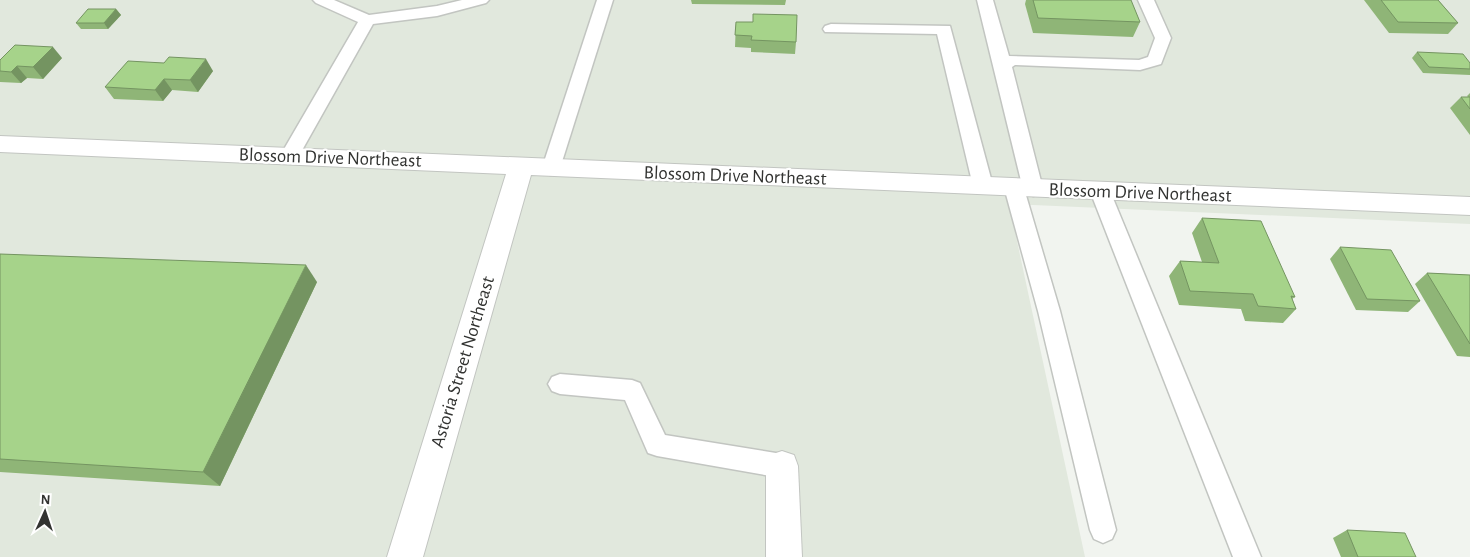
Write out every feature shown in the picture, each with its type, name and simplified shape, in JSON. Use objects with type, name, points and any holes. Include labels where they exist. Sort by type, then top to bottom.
[{"type":"street","name":"Blossom Drive Northeast","points":[[0,144],[1470,206]]},
{"type":"street","name":"Astoria Street Northeast","points":[[405,557],[521,166]]},
{"type":"street","points":[[782,466],[784,557]]},
{"type":"lane","points":[[322,0],[367,20],[437,10],[481,0]]},
{"type":"lane","points":[[551,168],[604,0]]},
{"type":"lane","points":[[985,0],[1003,64],[1023,188],[1049,312],[1103,530]]},
{"type":"lane","points":[[1003,64],[1012,60],[1140,65],[1155,60],[1163,38],[1146,0]]},
{"type":"lane","points":[[289,156],[367,20]]},
{"type":"lane","points":[[830,29],[944,29],[983,186]]},
{"type":"lane","points":[[1100,191],[1247,557]]},
{"type":"lane","points":[[560,384],[632,390],[657,445],[782,466]]},
{"type":"shaded area","points":[[0,0],[1470,0],[1470,224],[1009,204],[1085,557],[0,557]]},
{"type":"building","points":[[1033,0],[1131,0],[1140,22],[1038,18]]},
{"type":"building","points":[[1381,0],[1438,0],[1458,23],[1398,22]]},
{"type":"building","points":[[88,9],[116,9],[104,23],[76,23]]},
{"type":"building","points":[[753,14],[797,15],[796,42],[751,40],[752,36],[735,35],[736,22],[753,22]]},
{"type":"building","points":[[15,45],[53,47],[33,67],[17,66],[11,72],[0,71],[0,60]]},
{"type":"building","points":[[1417,52],[1463,54],[1470,63],[1470,69],[1429,67]]},
{"type":"building","points":[[169,57],[206,59],[190,80],[164,79],[155,90],[105,87],[128,61],[164,63]]},
{"type":"building","points":[[1461,97],[1470,97],[1470,109]]},
{"type":"building","points":[[1202,218],[1261,221],[1295,297],[1291,296],[1296,309],[1258,306],[1253,294],[1190,291],[1180,261],[1219,263]]},
{"type":"building","points":[[1340,247],[1391,250],[1420,301],[1367,299]]},
{"type":"building","points":[[0,254],[306,265],[203,472],[0,459]]},
{"type":"building","points":[[1427,273],[1470,275],[1470,344]]},
{"type":"building","points":[[1347,530],[1405,533],[1416,557],[1358,557]]}]
